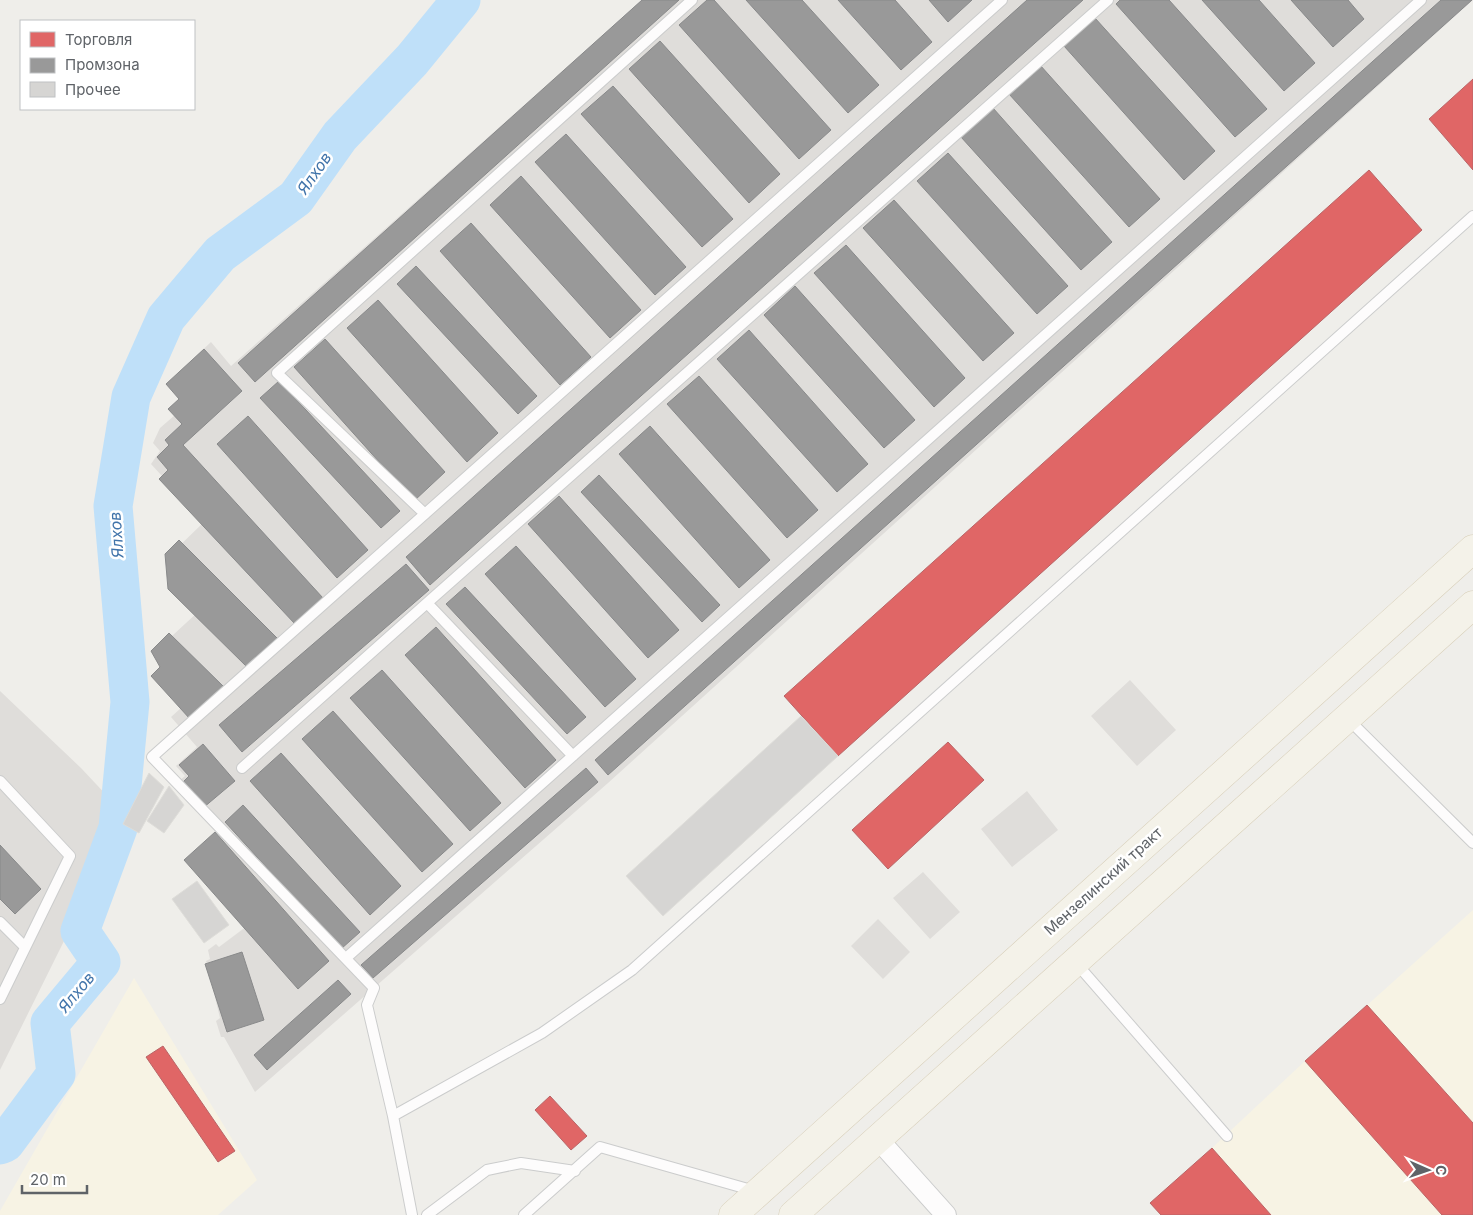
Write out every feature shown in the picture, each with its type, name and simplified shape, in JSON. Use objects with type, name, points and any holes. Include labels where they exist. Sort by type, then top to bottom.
[{"type":"main road","name":"Мензелинский тракт","points":[[733,1215],[1473,549]]},
{"type":"main road","points":[[793,1215],[1473,605]]},
{"type":"main road","points":[[1153,836],[1174,830],[1187,834],[1190,846],[1183,866]]},
{"type":"street","points":[[877,1138],[946,1215]]},
{"type":"lane","points":[[425,514],[276,373],[692,0]]},
{"type":"lane","points":[[412,1215],[393,1116],[367,1005],[374,988],[152,757],[1002,0]]},
{"type":"lane","points":[[242,768],[1108,0]]},
{"type":"lane","points":[[346,958],[1421,0]]},
{"type":"lane","points":[[393,1116],[542,1033],[632,970],[1473,216]]},
{"type":"lane","points":[[427,603],[573,756]]},
{"type":"lane","points":[[1348,718],[1473,843]]},
{"type":"lane","points":[[0,781],[70,856],[0,999]]},
{"type":"lane","points":[[0,922],[25,948]]},
{"type":"lane","points":[[1075,962],[1227,1136]]},
{"type":"lane","points":[[524,1215],[600,1147],[758,1192]]},
{"type":"lane","points":[[427,1215],[488,1170],[521,1163],[575,1171]]},
{"type":"shaded area","points":[[642,0],[1473,0],[608,783],[255,1092],[224,1037],[221,1037],[216,1021],[220,1018],[206,961],[210,959],[208,950],[216,944],[219,947],[247,926],[192,861],[221,834],[178,782],[185,776],[176,766],[197,747],[171,717],[181,708],[160,647],[199,611],[172,553],[204,522],[151,464],[160,451],[153,443],[160,428],[175,415],[169,408],[183,395],[171,380],[211,342],[231,366]]},
{"type":"shaded area","points":[[1130,680],[1176,730],[1137,766],[1091,716]]},
{"type":"shaded area","points":[[0,691],[81,768],[126,816],[0,1070]]},
{"type":"shaded area","points":[[1027,791],[1058,830],[1012,867],[981,829]]},
{"type":"shaded area","points":[[923,872],[960,912],[930,939],[893,898]]},
{"type":"shaded area","points":[[1473,910],[1473,1215],[1161,1215],[1212,1148],[1305,1061]]},
{"type":"shaded area","points":[[878,919],[910,952],[883,979],[851,946]]},
{"type":"shaded area","points":[[134,978],[257,1180],[218,1215],[0,1215],[0,1211]]},
{"type":"building: Торговля","points":[[1473,79],[1473,170],[1429,119]]},
{"type":"building: Торговля","points":[[1369,170],[1422,230],[838,756],[784,696]]},
{"type":"building: Торговля","points":[[948,742],[984,780],[888,869],[852,830]]},
{"type":"building: Торговля","points":[[1367,1005],[1473,1123],[1473,1215],[1442,1215],[1305,1061]]},
{"type":"building: Торговля","points":[[163,1046],[235,1151],[218,1162],[146,1057]]},
{"type":"building: Торговля","points":[[550,1096],[587,1136],[571,1150],[535,1110]]},
{"type":"building: Торговля","points":[[1212,1148],[1271,1215],[1161,1215],[1150,1203]]},
{"type":"building: Промзона","points":[[642,0],[679,0],[255,382],[238,363]]},
{"type":"building: Промзона","points":[[707,0],[714,0],[831,130],[799,159],[679,25]]},
{"type":"building: Промзона","points":[[746,0],[802,0],[879,85],[848,113]]},
{"type":"building: Промзона","points":[[838,0],[895,0],[932,42],[901,70]]},
{"type":"building: Промзона","points":[[929,0],[972,0],[948,22]]},
{"type":"building: Промзона","points":[[1027,0],[1083,0],[430,585],[406,557]]},
{"type":"building: Промзона","points":[[1120,0],[1169,0],[1267,109],[1235,137],[1116,4]]},
{"type":"building: Промзона","points":[[1202,0],[1259,0],[1315,63],[1284,91]]},
{"type":"building: Промзона","points":[[1291,0],[1348,0],[1364,19],[1333,47]]},
{"type":"building: Промзона","points":[[1441,0],[1472,0],[608,775],[595,760]]},
{"type":"building: Промзона","points":[[1095,18],[1215,151],[1184,180],[1064,46]]},
{"type":"building: Промзона","points":[[660,41],[780,174],[749,203],[629,69]]},
{"type":"building: Промзона","points":[[1040,65],[1160,199],[1129,227],[1009,94]]},
{"type":"building: Промзона","points":[[613,86],[733,219],[702,247],[581,114]]},
{"type":"building: Промзона","points":[[993,108],[1112,242],[1081,270],[961,137]]},
{"type":"building: Промзона","points":[[566,134],[686,267],[655,295],[535,162]]},
{"type":"building: Промзона","points":[[948,153],[1068,286],[1037,314],[917,181]]},
{"type":"building: Промзона","points":[[521,176],[641,310],[610,338],[490,205]]},
{"type":"building: Промзона","points":[[894,200],[1014,333],[983,361],[863,228]]},
{"type":"building: Промзона","points":[[471,223],[591,357],[560,385],[440,251]]},
{"type":"building: Промзона","points":[[846,245],[965,378],[934,407],[814,273]]},
{"type":"building: Промзона","points":[[416,266],[537,396],[518,414],[397,284]]},
{"type":"building: Промзона","points":[[795,286],[915,420],[884,448],[764,315]]},
{"type":"building: Промзона","points":[[378,300],[498,433],[467,462],[347,328]]},
{"type":"building: Промзона","points":[[749,330],[868,464],[837,492],[717,359]]},
{"type":"building: Промзона","points":[[325,339],[445,472],[414,501],[294,367]]},
{"type":"building: Промзона","points":[[204,349],[242,391],[183,445],[323,598],[295,624],[159,479],[168,470],[157,457],[169,445],[165,440],[182,424],[168,409],[179,399],[166,384]]},
{"type":"building: Промзона","points":[[699,376],[818,510],[787,538],[667,404]]},
{"type":"building: Промзона","points":[[279,381],[400,511],[381,528],[260,398]]},
{"type":"building: Промзона","points":[[248,416],[368,550],[337,578],[217,444]]},
{"type":"building: Промзона","points":[[650,426],[770,560],[739,588],[619,454]]},
{"type":"building: Промзона","points":[[599,475],[720,605],[702,622],[581,492]]},
{"type":"building: Промзона","points":[[559,496],[679,630],[648,658],[528,524]]},
{"type":"building: Промзона","points":[[179,540],[278,639],[249,669],[168,589],[165,554]]},
{"type":"building: Промзона","points":[[516,546],[636,679],[605,707],[485,574]]},
{"type":"building: Промзона","points":[[406,564],[429,590],[242,752],[219,725]]},
{"type":"building: Промзона","points":[[465,587],[586,717],[567,734],[446,604]]},
{"type":"building: Промзона","points":[[436,627],[556,760],[525,788],[405,655]]},
{"type":"building: Промзона","points":[[169,633],[225,688],[190,719],[151,676],[160,667],[151,651]]},
{"type":"building: Промзона","points":[[382,670],[501,803],[470,831],[350,698]]},
{"type":"building: Промзона","points":[[333,711],[453,844],[422,872],[302,739]]},
{"type":"building: Промзона","points":[[203,744],[235,781],[203,808],[182,783],[189,776],[179,765]]},
{"type":"building: Промзона","points":[[281,753],[401,886],[370,915],[250,781]]},
{"type":"building: Промзона","points":[[586,768],[598,782],[373,978],[361,965]]},
{"type":"building: Промзона","points":[[243,805],[360,932],[341,949],[225,822]]},
{"type":"building: Промзона","points":[[215,832],[329,961],[298,989],[184,860]]},
{"type":"building: Промзона","points":[[0,845],[41,889],[15,914],[0,899]]},
{"type":"building: Промзона","points":[[242,952],[264,1020],[227,1032],[205,964]]},
{"type":"building: Промзона","points":[[338,980],[351,994],[267,1070],[254,1055]]},
{"type":"building: Прочее","points":[[801,716],[838,756],[663,916],[626,876]]},
{"type":"building: Прочее","points":[[149,773],[164,787],[139,833],[123,824]]},
{"type":"building: Прочее","points":[[169,786],[184,805],[164,833],[147,821]]},
{"type":"building: Прочее","points":[[197,881],[229,925],[204,943],[172,899]]},
{"type":"waterway","name":"Ялхов","points":[[0,1145],[5,1143],[56,1074],[50,1023],[101,962],[80,931],[118,828],[130,702],[113,506],[131,397],[166,318],[220,254],[296,198],[340,136],[412,60],[461,0]]}]
